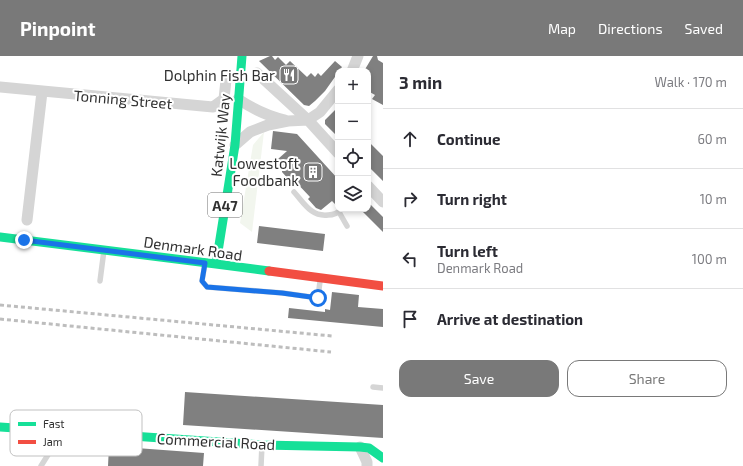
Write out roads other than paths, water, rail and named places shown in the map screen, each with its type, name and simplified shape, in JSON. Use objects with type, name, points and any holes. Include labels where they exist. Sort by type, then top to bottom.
[{"type":"main road","name":"Katwijk Way","points":[[216,264],[235,145],[242,56]]},
{"type":"main road","name":"Denmark Road","points":[[0,237],[383,286]]},
{"type":"main road","name":"Commercial Road","points":[[0,427],[10,428]]},
{"type":"main road","name":"Commercial Road","points":[[142,437],[262,445],[360,447],[369,448],[383,458]]},
{"type":"street","points":[[353,68],[358,56]]},
{"type":"street","points":[[257,73],[308,120],[335,150]]},
{"type":"street","name":"Tonning Street","points":[[0,87],[212,107],[224,99],[226,80]]},
{"type":"street","points":[[27,220],[42,92]]},
{"type":"street","points":[[235,145],[250,132],[268,125],[288,121],[308,120],[320,112],[335,94]]},
{"type":"street","points":[[238,99],[253,109],[271,117],[288,121]]},
{"type":"street","points":[[371,189],[383,202]]},
{"type":"street","points":[[360,447],[367,462],[367,466]]},
{"type":"lane","points":[[294,192],[311,212],[319,216],[330,215],[338,212]]},
{"type":"lane","points":[[341,212],[347,226]]},
{"type":"lane","points":[[100,281],[104,250]]},
{"type":"lane","points":[[205,263],[202,281],[207,287],[282,293],[318,298],[321,279]]},
{"type":"lane","points":[[373,387],[383,388]]},
{"type":"lane","points":[[261,466],[262,445]]},
{"type":"lane","points":[[42,466],[48,456]]},
{"type":"railway","points":[[0,305],[332,336]]},
{"type":"railway","points":[[0,319],[331,352]]},
{"type":"place","name":"Dolphin Fish Bar","points":[[289,75]]},
{"type":"place","name":"Lowestoft Foodbank","points":[[313,172]]}]
